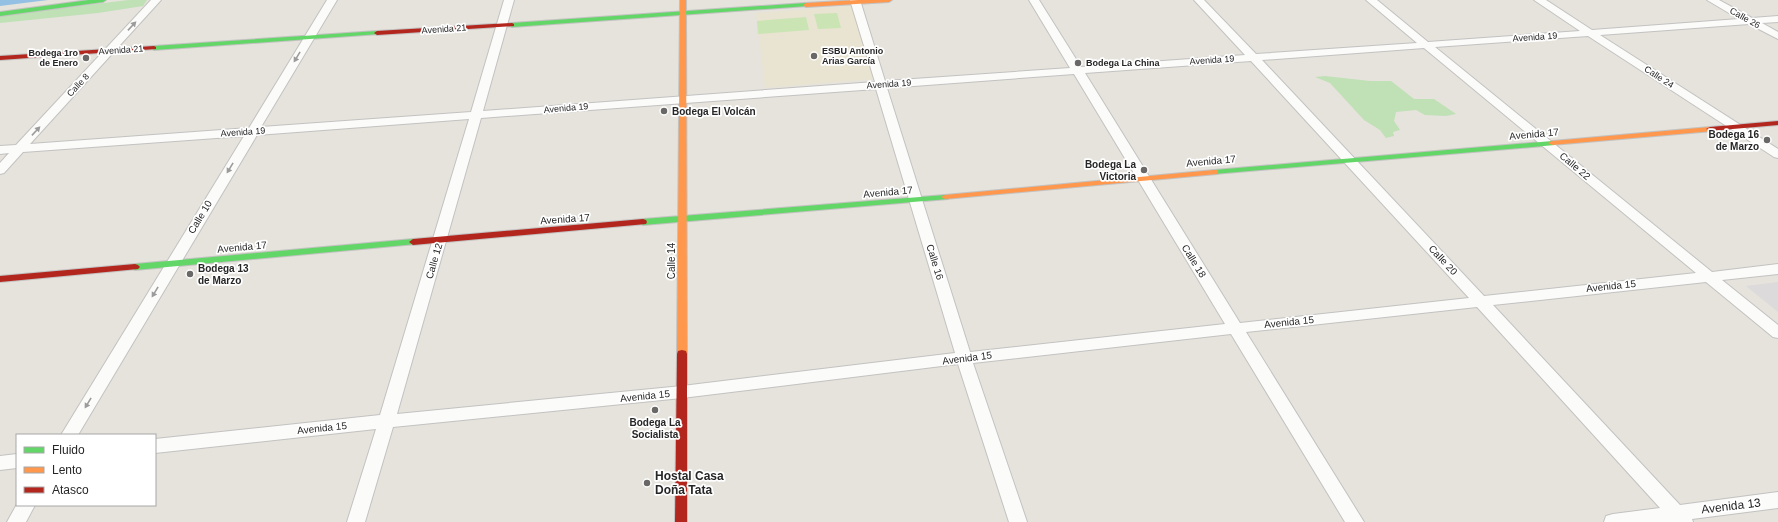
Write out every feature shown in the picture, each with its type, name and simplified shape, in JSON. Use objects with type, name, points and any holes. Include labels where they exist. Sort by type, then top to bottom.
[{"type":"street","points":[[0,14],[103,0]]},
{"type":"street","name":"Calle 8","points":[[0,170],[156,0]]},
{"type":"street","name":"Calle 10","points":[[70,434],[332,0]]},
{"type":"street","name":"Calle 12","points":[[356,522],[441,239],[509,0]]},
{"type":"street","name":"Calle 14","points":[[681,522],[683,0]]},
{"type":"street","name":"Avenida 21","points":[[0,58],[683,14],[855,1],[889,0]]},
{"type":"street","name":"Calle 18","points":[[1034,0],[1355,522]]},
{"type":"street","name":"Calle 20","points":[[1199,0],[1350,160],[1680,517]]},
{"type":"street","name":"Calle 22","points":[[1371,0],[1548,144],[1706,276],[1778,333]]},
{"type":"street","name":"Calle 24","points":[[1539,0],[1778,154]]},
{"type":"street","name":"Calle 26","points":[[1712,0],[1778,36]]},
{"type":"street","name":"Calle 16","points":[[855,1],[964,358],[1018,522]]},
{"type":"street","name":"Avenida 19","points":[[0,150],[1778,19]]},
{"type":"street","name":"Avenida 17","points":[[0,279],[172,265],[441,239],[682,221],[1143,178],[1778,123]]},
{"type":"street","name":"Avenida 15","points":[[156,446],[387,421],[682,392],[964,358],[1778,268]]},
{"type":"street","points":[[0,463],[16,461]]},
{"type":"street","name":"Avenida 13","points":[[1613,522],[1680,517],[1778,500]]},
{"type":"street","points":[[16,522],[25,506]]},
{"type":"shaded area","name":"ESBU Antonio Arias García","points":[[853,6],[874,79],[765,88],[756,13]]},
{"type":"shaded area","points":[[1778,282],[1778,312],[1746,286]]},
{"type":"green space","points":[[128,0],[147,0],[143,6],[98,13],[0,23],[0,16]]},
{"type":"green space","points":[[837,13],[841,28],[818,29],[814,14]]},
{"type":"green space","points":[[806,17],[809,30],[758,34],[757,21]]},
{"type":"green space","points":[[1325,76],[1370,81],[1391,81],[1414,99],[1434,99],[1456,114],[1446,116],[1425,115],[1416,110],[1396,112],[1394,121],[1400,130],[1393,132],[1394,136],[1386,138],[1380,130],[1364,120],[1330,83],[1315,77]]},
{"type":"water","points":[[0,0],[48,0],[0,6]]},
{"type":"traffic: fast","points":[[0,14],[103,0]]},
{"type":"traffic: fast","points":[[512,25],[806,5]]},
{"type":"traffic: fast","points":[[154,48],[377,33]]},
{"type":"traffic: fast","points":[[1214,172],[1552,143]]},
{"type":"traffic: fast","points":[[643,222],[945,197]]},
{"type":"traffic: fast","points":[[135,267],[413,242]]},
{"type":"traffic: slow","points":[[682,354],[683,0]]},
{"type":"traffic: slow","points":[[806,5],[889,0]]},
{"type":"traffic: slow","points":[[1552,143],[1710,129]]},
{"type":"traffic: slow","points":[[945,197],[1214,172]]},
{"type":"traffic: jam","points":[[377,33],[512,25]]},
{"type":"traffic: jam","points":[[0,58],[154,48]]},
{"type":"traffic: jam","points":[[1710,129],[1778,123]]},
{"type":"traffic: jam","points":[[413,242],[643,222]]},
{"type":"traffic: jam","points":[[0,279],[135,267]]},
{"type":"traffic: jam","points":[[681,522],[682,354]]},
{"type":"place","name":"ESBU Antonio Arias García","points":[[814,56]]},
{"type":"place","name":"Bodega 1ro de Enero","points":[[86,58]]},
{"type":"place","name":"Bodega La China","points":[[1078,63]]},
{"type":"place","name":"Bodega El Volcán","points":[[664,111]]},
{"type":"place","name":"Bodega 16 de Marzo","points":[[1767,140]]},
{"type":"place","name":"Bodega La Victoria","points":[[1144,170]]},
{"type":"place","name":"Bodega 13 de Marzo","points":[[190,274]]},
{"type":"place","name":"Bodega La Socialista","points":[[655,410]]},
{"type":"place","name":"Hostal Casa Doña Tata","points":[[647,483]]}]
